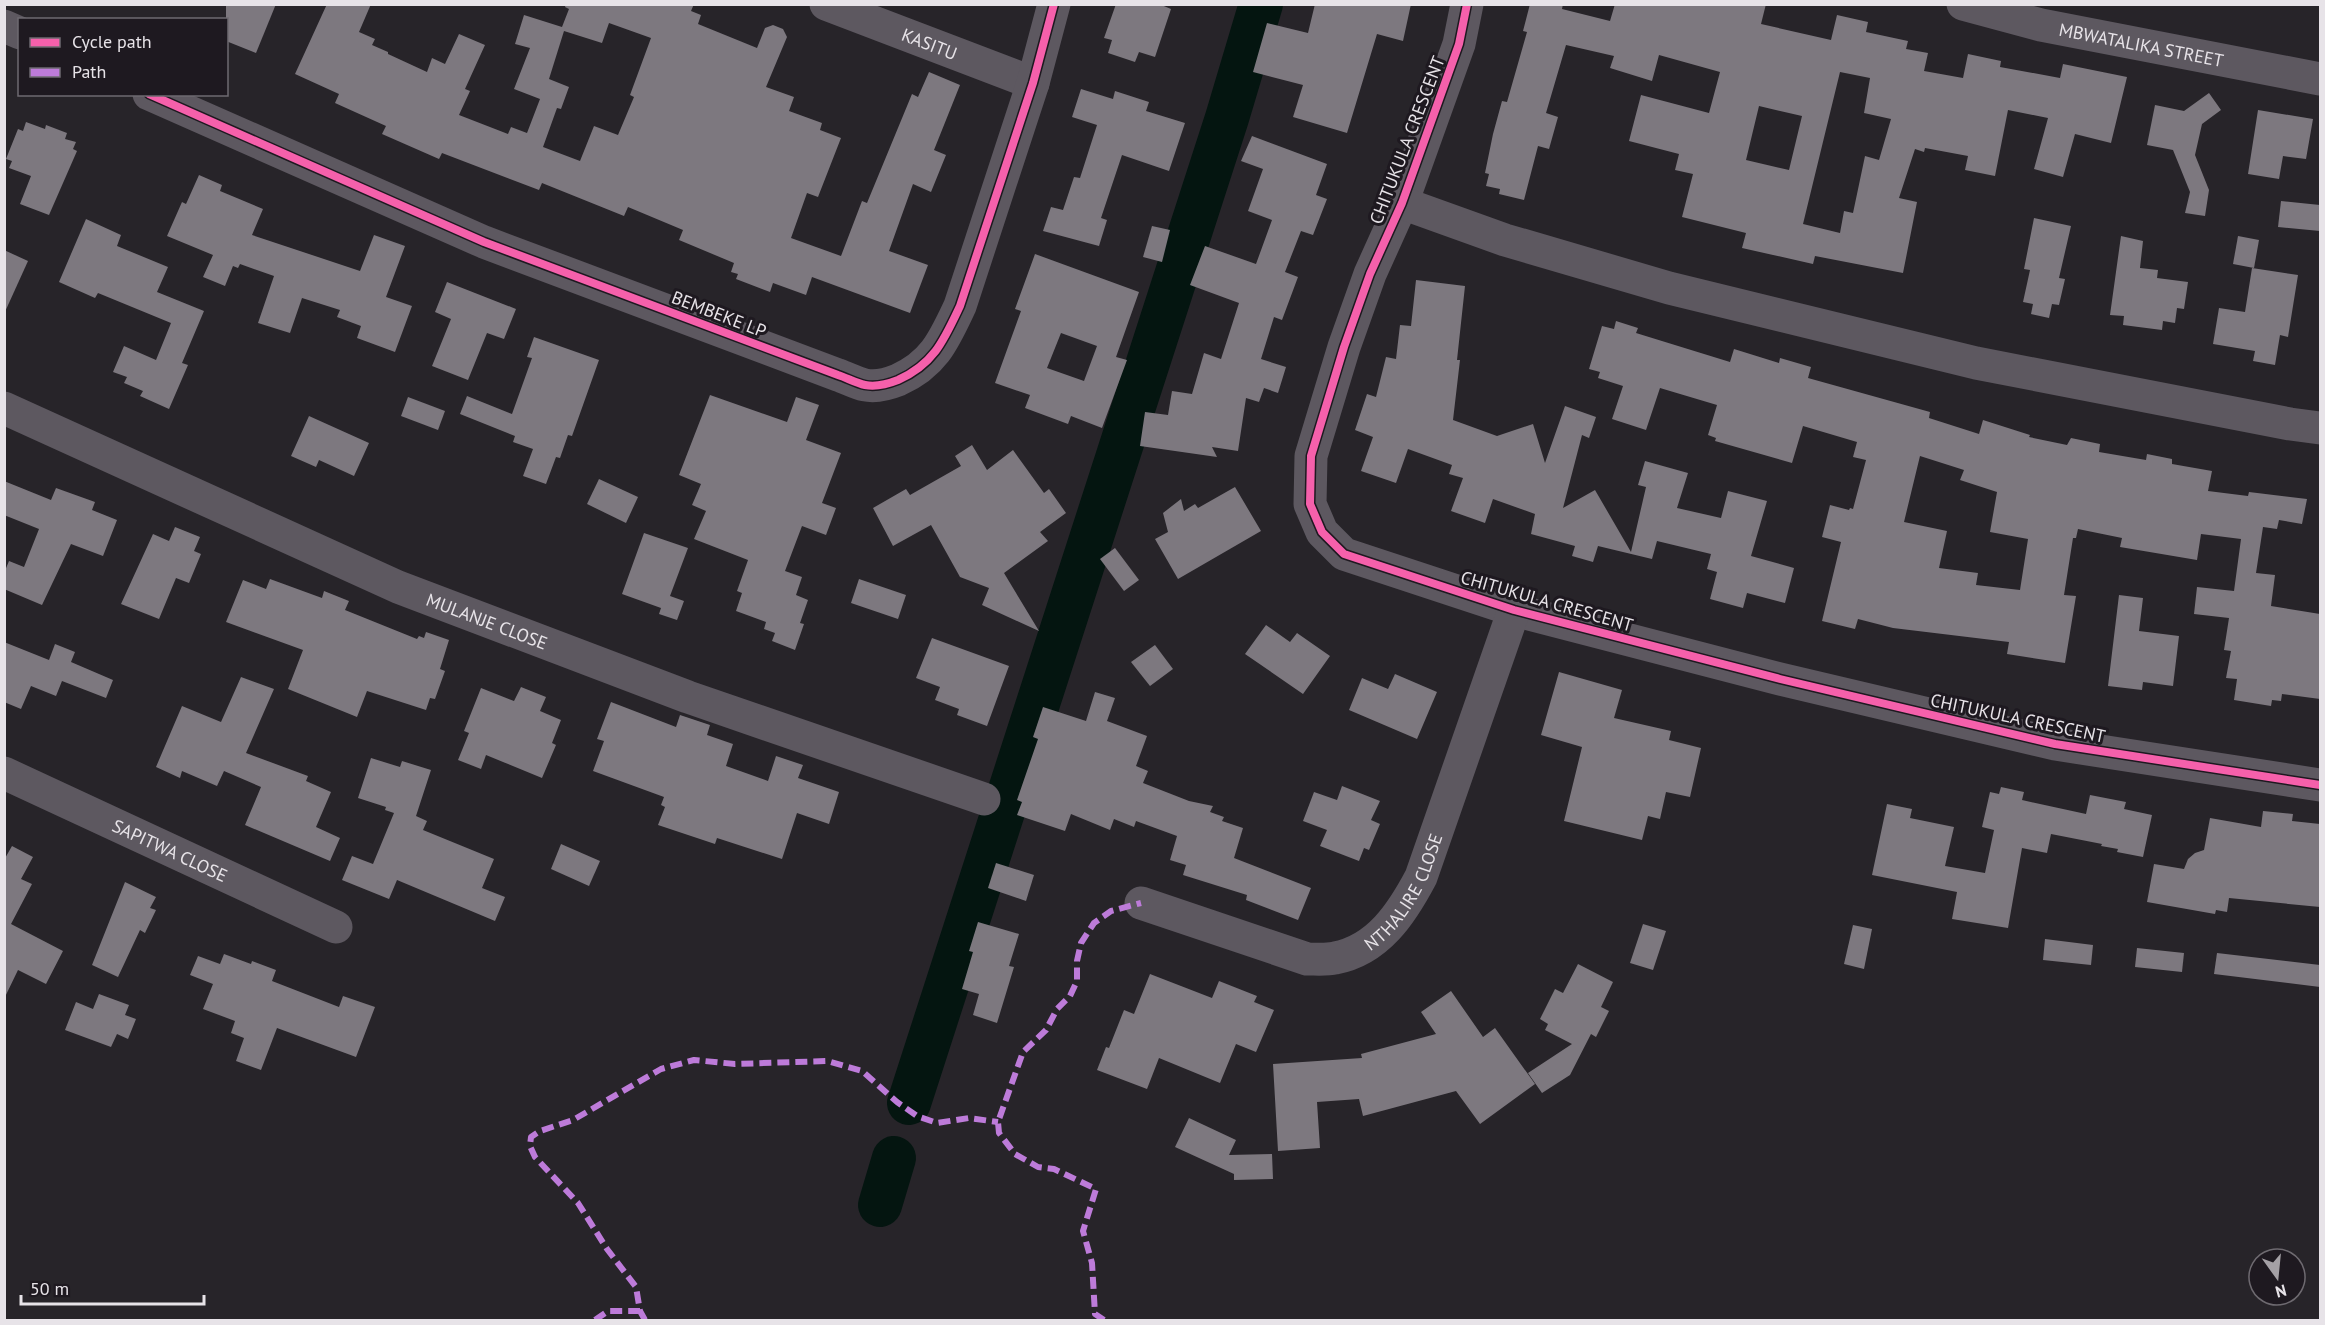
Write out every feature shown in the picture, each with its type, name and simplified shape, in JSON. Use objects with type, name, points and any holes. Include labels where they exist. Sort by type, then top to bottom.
[{"type":"street","name":"KASITU","points":[[826,4],[1033,83]]},
{"type":"street","name":"BEMBEKE LP","points":[[154,96],[484,242],[866,385],[889,383],[912,373],[928,362],[945,338],[960,306],[1033,83],[1054,4]]},
{"type":"street","name":"CHITUKULA CRESCENT","points":[[1467,4],[1459,44],[1402,203],[1370,274],[1334,379],[1311,456],[1310,504],[1322,532],[1344,554],[1514,610],[1780,679],[2055,744],[2320,785]]},
{"type":"street","name":"MBWATALIKA STREET","points":[[1963,4],[2041,25],[2320,79]]},
{"type":"street","points":[[4,26],[18,32]]},
{"type":"street","name":"CHITUKULA CRESCENT","points":[[1402,203],[1506,240],[1692,294],[1976,363],[2320,428]]},
{"type":"street","name":"MULANJE CLOSE","points":[[4,408],[398,587],[688,697],[984,799]]},
{"type":"street","name":"NTHALIRE CLOSE","points":[[1141,903],[1307,959],[1334,959],[1356,951],[1381,935],[1404,908],[1421,877],[1514,610]]},
{"type":"street","name":"SAPITWA CLOSE","points":[[4,773],[336,927]]},
{"type":"building","points":[[226,4],[276,4],[256,53],[228,42],[228,18],[226,18]]},
{"type":"building","points":[[327,4],[371,4],[359,32],[375,39],[372,45],[427,72],[432,58],[445,64],[459,34],[485,45],[465,89],[470,91],[459,115],[508,134],[511,127],[527,133],[540,99],[514,89],[530,48],[515,44],[524,15],[562,27],[569,9],[565,7],[566,4],[694,4],[691,11],[701,15],[698,24],[757,48],[765,28],[773,25],[783,29],[787,37],[766,87],[794,97],[789,111],[822,123],[820,130],[841,138],[818,197],[807,193],[791,238],[841,256],[862,201],[867,203],[912,94],[918,97],[929,72],[960,85],[934,150],[946,155],[931,192],[913,184],[889,251],[928,265],[910,313],[812,277],[806,295],[773,283],[770,292],[736,279],[738,274],[731,272],[734,263],[679,240],[683,230],[628,207],[624,216],[542,183],[539,190],[442,153],[439,159],[382,134],[386,126],[335,103],[339,94],[295,74]],"holes":[[[609,23],[651,38],[630,95],[634,97],[618,135],[594,126],[580,161],[543,147],[557,108],[561,109],[569,87],[549,79],[564,31],[602,43]]]},
{"type":"building","points":[[1116,4],[1159,4],[1171,9],[1155,57],[1139,52],[1135,62],[1108,53],[1112,40],[1104,38]]},
{"type":"building","points":[[1315,4],[1411,4],[1403,41],[1377,34],[1347,133],[1293,117],[1303,85],[1253,72],[1267,23],[1308,33]]},
{"type":"building","points":[[1530,4],[1563,4],[1562,9],[1610,21],[1615,4],[1766,4],[1761,24],[1831,40],[1837,15],[1868,22],[1866,32],[1908,41],[1906,49],[1928,53],[1924,71],[1963,78],[1968,54],[2001,61],[2000,67],[2060,78],[2063,64],[2127,77],[2111,143],[2075,134],[2063,177],[2034,169],[2048,118],[2008,110],[1995,176],[1965,170],[1968,156],[1925,148],[1924,152],[1915,149],[1899,198],[1917,202],[1903,273],[1815,256],[1813,264],[1742,248],[1746,233],[1682,217],[1693,174],[1675,170],[1679,154],[1629,141],[1641,95],[1709,113],[1720,72],[1659,55],[1652,81],[1610,68],[1614,56],[1566,45],[1546,113],[1558,117],[1549,149],[1538,146],[1524,200],[1499,194],[1500,189],[1486,186],[1489,174],[1485,173],[1493,134],[1502,101],[1507,102],[1527,32],[1523,31]],"holes":[[[1840,72],[1870,78],[1864,113],[1891,119],[1879,160],[1865,156],[1853,213],[1844,211],[1840,233],[1803,224]],[[1759,106],[1802,116],[1789,170],[1746,160]]]},
{"type":"building","points":[[1081,89],[1113,99],[1115,91],[1149,102],[1146,111],[1185,123],[1169,171],[1122,155],[1101,218],[1107,220],[1099,246],[1043,231],[1051,207],[1063,210],[1074,177],[1080,178],[1097,125],[1072,117]]},
{"type":"building","points":[[2209,93],[2221,110],[2202,124],[2195,155],[2209,190],[2205,216],[2185,213],[2190,192],[2173,150],[2147,145],[2155,105],[2184,111]]},
{"type":"building","points":[[2258,110],[2313,119],[2306,159],[2283,156],[2279,179],[2248,174]]},
{"type":"building","points":[[26,122],[45,129],[46,125],[67,133],[65,139],[76,142],[73,149],[77,151],[49,215],[20,204],[31,176],[9,168],[12,161],[6,159],[18,129],[23,131]]},
{"type":"building","points":[[1252,136],[1327,164],[1316,195],[1327,199],[1313,235],[1301,231],[1285,272],[1298,277],[1282,320],[1274,317],[1261,359],[1286,367],[1278,393],[1264,388],[1259,402],[1246,398],[1238,451],[1212,447],[1217,457],[1140,446],[1145,412],[1168,415],[1172,391],[1192,394],[1204,353],[1221,359],[1239,303],[1190,285],[1205,246],[1256,264],[1272,220],[1248,211],[1263,169],[1241,161]]},
{"type":"building","points":[[199,175],[222,185],[220,191],[263,209],[252,235],[360,271],[374,235],[405,246],[386,297],[412,306],[395,352],[357,338],[361,326],[337,317],[340,310],[302,298],[290,333],[258,323],[274,276],[240,264],[238,268],[233,266],[225,286],[203,277],[213,255],[167,236],[182,202],[186,204]]},
{"type":"building","points":[[2281,201],[2320,205],[2320,231],[2278,227]]},
{"type":"building","points":[[2034,218],[2071,226],[2059,278],[2065,279],[2059,305],[2052,304],[2049,318],[2031,314],[2033,304],[2023,302],[2030,270],[2024,269]]},
{"type":"building","points":[[86,219],[121,235],[117,246],[168,267],[157,292],[204,311],[182,363],[188,365],[169,409],[140,396],[143,391],[124,383],[127,377],[113,372],[124,346],[156,360],[171,323],[98,293],[95,298],[59,282]]},
{"type":"building","points":[[1152,226],[1170,230],[1162,262],[1143,257]]},
{"type":"building","points":[[2121,236],[2143,241],[2140,268],[2158,270],[2157,278],[2188,282],[2184,309],[2177,308],[2175,323],[2163,321],[2162,330],[2123,325],[2124,316],[2110,315]]},
{"type":"building","points":[[2238,236],[2259,240],[2254,268],[2233,264]]},
{"type":"building","points":[[4,250],[28,261],[4,314]]},
{"type":"building","points":[[1035,254],[1139,292],[1116,357],[1127,360],[1102,428],[1071,416],[1068,424],[1025,408],[1030,395],[995,383],[1021,311],[1015,309]],"holes":[[[1061,333],[1097,346],[1084,381],[1047,368]]]},
{"type":"building","points":[[2252,268],[2298,275],[2288,337],[2280,335],[2275,365],[2253,361],[2255,351],[2213,344],[2219,308],[2245,312]]},
{"type":"building","points":[[1416,280],[1465,286],[1453,420],[1497,436],[1533,424],[1545,463],[1565,406],[1596,417],[1589,438],[1582,435],[1563,508],[1595,490],[1631,552],[1646,487],[1638,485],[1645,461],[1688,473],[1677,508],[1721,518],[1728,491],[1767,501],[1751,556],[1794,568],[1785,603],[1747,593],[1743,608],[1710,599],[1717,572],[1707,569],[1711,554],[1657,541],[1652,559],[1598,546],[1593,562],[1572,556],[1575,546],[1531,534],[1535,514],[1493,499],[1485,523],[1451,511],[1463,478],[1449,474],[1452,465],[1408,449],[1396,483],[1361,471],[1373,437],[1355,430],[1367,394],[1376,397],[1386,357],[1396,359],[1400,325],[1411,326]]},
{"type":"building","points":[[447,282],[516,309],[504,339],[487,333],[468,380],[432,366],[451,319],[435,312]]},
{"type":"building","points":[[1616,321],[1638,328],[1636,333],[1730,362],[1734,349],[1779,363],[1780,358],[1811,367],[1808,378],[1930,412],[1929,418],[1979,434],[1983,420],[2030,435],[2029,437],[2067,445],[2071,438],[2100,444],[2099,452],[2146,460],[2147,454],[2172,459],[2172,464],[2212,471],[2208,491],[2248,496],[2249,492],[2307,499],[2302,524],[2279,520],[2277,529],[2263,527],[2256,573],[2275,575],[2271,606],[2320,614],[2320,699],[2282,694],[2281,701],[2272,700],[2271,706],[2234,700],[2237,679],[2226,678],[2231,651],[2224,650],[2229,618],[2194,614],[2197,587],[2234,591],[2241,539],[2201,534],[2197,560],[2120,547],[2122,538],[2078,529],[2076,538],[2073,538],[2064,595],[2076,596],[2065,663],[2007,654],[2009,642],[1893,628],[1858,619],[1855,629],[1822,621],[1841,542],[1822,537],[1830,505],[1853,509],[1866,460],[1853,457],[1857,442],[1803,426],[1792,463],[1715,441],[1716,438],[1708,435],[1717,405],[1660,388],[1646,430],[1612,419],[1623,386],[1598,378],[1600,372],[1589,369],[1602,326],[1614,329]],"holes":[[[1920,456],[1964,470],[1960,480],[1997,492],[1990,532],[2028,539],[2020,590],[1976,585],[1978,573],[1939,568],[1947,531],[1904,522]]]},
{"type":"building","points":[[534,337],[599,360],[572,436],[568,435],[560,458],[556,457],[546,484],[523,476],[533,449],[513,442],[515,436],[460,414],[467,396],[512,414],[532,358],[527,357]]},
{"type":"building","points":[[710,395],[787,422],[796,397],[819,405],[806,440],[841,453],[822,503],[836,508],[826,535],[802,526],[785,571],[802,577],[796,595],[808,600],[800,623],[804,624],[795,650],[772,641],[775,633],[764,629],[766,622],[736,611],[742,593],[737,591],[748,560],[694,539],[706,511],[692,505],[701,484],[679,475]]},
{"type":"building","points":[[408,397],[445,411],[438,430],[401,416]]},
{"type":"building","points":[[309,416],[369,443],[354,476],[319,460],[316,467],[291,456]]},
{"type":"building","points":[[972,445],[987,470],[1013,450],[1044,493],[1049,489],[1066,513],[1040,532],[1048,541],[1004,573],[1039,631],[982,605],[989,588],[960,577],[931,525],[893,546],[873,508],[906,489],[910,495],[961,466],[955,456]]},
{"type":"building","points":[[599,479],[638,497],[626,523],[587,504]]},
{"type":"building","points":[[4,481],[51,500],[56,488],[95,502],[92,510],[117,520],[103,556],[71,544],[42,605],[4,589],[4,573],[9,561],[24,567],[39,529],[4,515]]},
{"type":"building","points":[[1235,487],[1261,531],[1178,579],[1155,539],[1168,532],[1163,513],[1181,499],[1184,511],[1195,504],[1198,508]]},
{"type":"building","points":[[175,527],[200,537],[194,551],[201,554],[189,583],[176,578],[159,619],[121,604],[153,534],[169,541]]},
{"type":"building","points":[[644,533],[688,548],[670,596],[684,601],[677,620],[659,614],[661,608],[622,594]]},
{"type":"building","points":[[1115,548],[1139,580],[1124,591],[1100,559]]},
{"type":"building","points":[[270,579],[322,598],[324,591],[349,601],[345,610],[417,639],[419,636],[424,638],[426,632],[449,640],[440,669],[445,671],[435,699],[430,698],[426,710],[367,691],[357,717],[288,689],[303,650],[226,622],[243,580],[266,589]]},
{"type":"building","points":[[859,579],[906,595],[898,619],[851,603]]},
{"type":"building","points":[[2119,595],[2143,598],[2139,631],[2179,636],[2173,686],[2143,682],[2142,690],[2108,686]]},
{"type":"building","points":[[1266,625],[1290,642],[1297,633],[1330,656],[1303,694],[1245,654]]},
{"type":"building","points":[[932,638],[1009,666],[987,726],[957,715],[959,709],[935,700],[940,687],[916,678]]},
{"type":"building","points":[[4,642],[49,660],[55,644],[75,652],[71,662],[113,680],[106,698],[62,681],[56,696],[31,686],[21,709],[4,702]]},
{"type":"building","points":[[1155,645],[1173,669],[1150,686],[1131,662]]},
{"type":"building","points":[[1559,672],[1622,690],[1614,718],[1671,731],[1669,740],[1701,748],[1690,797],[1666,792],[1660,819],[1648,816],[1642,840],[1564,821],[1582,747],[1541,735]]},
{"type":"building","points":[[1395,674],[1437,692],[1417,739],[1349,710],[1362,678],[1388,689]]},
{"type":"building","points":[[241,677],[274,689],[246,753],[308,776],[306,781],[331,792],[316,827],[340,838],[330,861],[245,825],[261,787],[224,771],[217,786],[182,771],[180,778],[156,767],[182,706],[221,722]]},
{"type":"building","points":[[521,687],[546,697],[540,711],[561,720],[552,743],[556,745],[542,778],[486,755],[481,769],[458,760],[469,733],[464,731],[481,688],[514,701]]},
{"type":"building","points":[[1095,692],[1115,698],[1107,721],[1147,736],[1136,766],[1148,771],[1143,783],[1189,801],[1213,806],[1210,812],[1224,817],[1222,821],[1243,828],[1234,858],[1311,888],[1298,920],[1246,900],[1247,895],[1183,875],[1186,865],[1170,860],[1177,836],[1136,821],[1134,827],[1114,819],[1110,830],[1071,814],[1065,831],[1017,815],[1022,802],[1017,800],[1038,739],[1033,737],[1043,707],[1086,721]]},
{"type":"building","points":[[611,702],[676,727],[680,715],[710,725],[707,735],[733,744],[726,766],[768,781],[776,756],[803,765],[798,778],[839,792],[829,824],[797,813],[782,859],[717,838],[715,844],[658,825],[665,807],[661,805],[664,797],[593,771],[604,741],[597,739]]},
{"type":"building","points":[[371,758],[400,767],[402,761],[431,770],[416,816],[427,821],[423,830],[494,859],[482,888],[505,897],[495,921],[397,880],[389,899],[342,880],[352,856],[373,864],[394,813],[385,810],[386,807],[358,798]]},
{"type":"building","points":[[1342,786],[1380,801],[1371,820],[1380,824],[1369,850],[1364,848],[1359,861],[1320,846],[1327,830],[1303,821],[1314,792],[1337,800]]},
{"type":"building","points":[[2001,787],[2024,792],[2022,800],[2086,814],[2090,795],[2126,802],[2124,809],[2152,815],[2143,857],[2117,852],[2118,849],[2101,846],[2102,844],[2051,834],[2047,853],[2022,848],[2008,928],[1952,919],[1957,892],[1872,875],[1887,804],[1912,809],[1910,818],[1954,827],[1945,866],[1985,873],[1994,830],[1982,827],[1990,792],[1999,794]]},
{"type":"building","points":[[2263,811],[2293,814],[2292,821],[2320,824],[2320,907],[2229,898],[2227,912],[2216,910],[2215,914],[2147,902],[2154,864],[2184,869],[2188,859],[2204,850],[2210,818],[2261,827]]},
{"type":"building","points":[[561,844],[600,861],[589,886],[551,869]]},
{"type":"building","points":[[12,846],[33,857],[21,879],[32,884],[11,924],[63,951],[46,984],[18,970],[4,999],[4,860]]},
{"type":"building","points":[[996,863],[1034,875],[1026,901],[988,888]]},
{"type":"building","points":[[125,882],[156,897],[150,908],[156,910],[145,933],[140,930],[118,977],[92,965]]},
{"type":"building","points":[[978,922],[1019,934],[1009,966],[1014,967],[997,1023],[973,1015],[979,994],[962,989],[973,952],[969,951]]},
{"type":"building","points":[[1643,924],[1666,931],[1653,970],[1630,963]]},
{"type":"building","points":[[1853,925],[1872,929],[1864,969],[1844,964]]},
{"type":"building","points":[[2045,939],[2093,945],[2091,965],[2043,960]]},
{"type":"building","points":[[2137,948],[2184,953],[2182,972],[2135,967]]},
{"type":"building","points":[[2217,953],[2320,965],[2320,987],[2214,974]]},
{"type":"building","points":[[224,954],[276,970],[272,981],[339,1007],[343,996],[375,1007],[356,1057],[277,1028],[261,1070],[236,1061],[244,1038],[231,1033],[235,1021],[203,1009],[213,984],[190,975],[198,956],[220,964]]},
{"type":"building","points":[[1578,964],[1613,982],[1601,1007],[1609,1011],[1596,1037],[1591,1034],[1570,1075],[1542,1093],[1528,1073],[1572,1044],[1545,1030],[1548,1024],[1540,1019],[1555,989],[1563,993]]},
{"type":"building","points":[[1150,974],[1212,998],[1219,981],[1257,996],[1254,1002],[1274,1010],[1256,1052],[1236,1044],[1220,1083],[1159,1058],[1147,1089],[1097,1070],[1106,1047],[1109,1048],[1124,1010],[1134,1014]]},
{"type":"building","points":[[1451,991],[1483,1037],[1495,1028],[1535,1084],[1480,1124],[1456,1091],[1363,1116],[1359,1099],[1317,1102],[1320,1148],[1278,1151],[1273,1064],[1362,1058],[1361,1054],[1436,1034],[1421,1012]]},
{"type":"building","points":[[99,994],[129,1005],[125,1015],[136,1019],[128,1039],[117,1034],[111,1047],[65,1030],[76,1002],[93,1009]]},
{"type":"building","points":[[1189,1118],[1236,1140],[1229,1155],[1272,1154],[1273,1179],[1234,1180],[1234,1174],[1175,1147]]},
{"type":"waterway","points":[[909,1103],[1227,118],[1261,4]]},
{"type":"waterway","points":[[880,1205],[894,1158]]},
{"type":"marked path","points":[[1104,1320],[1095,1314],[1092,1263],[1083,1231],[1096,1189],[1054,1169],[1038,1167],[1015,1154],[999,1133],[998,1122],[1023,1052],[1046,1030],[1057,1009],[1070,996],[1077,981],[1077,961],[1081,943],[1094,923],[1111,911],[1141,903]]},
{"type":"marked path","points":[[645,1320],[640,1311],[636,1287],[607,1249],[578,1203],[535,1157],[530,1146],[531,1137],[540,1131],[573,1120],[661,1069],[694,1060],[735,1064],[827,1061],[862,1071],[897,1102],[917,1116],[937,1123],[969,1118],[998,1122]]},
{"type":"marked path","points":[[595,1320],[608,1311],[640,1311]]},
{"type":"cycle path","points":[[154,96],[484,242],[869,386],[886,384],[910,374],[929,359],[949,330],[960,306],[1033,83],[1054,4]]},
{"type":"cycle path","points":[[1467,4],[1459,44],[1402,203],[1370,274],[1344,347],[1311,456],[1310,504],[1322,532],[1344,554],[1514,610],[1780,679],[2055,744],[2320,785]]}]
